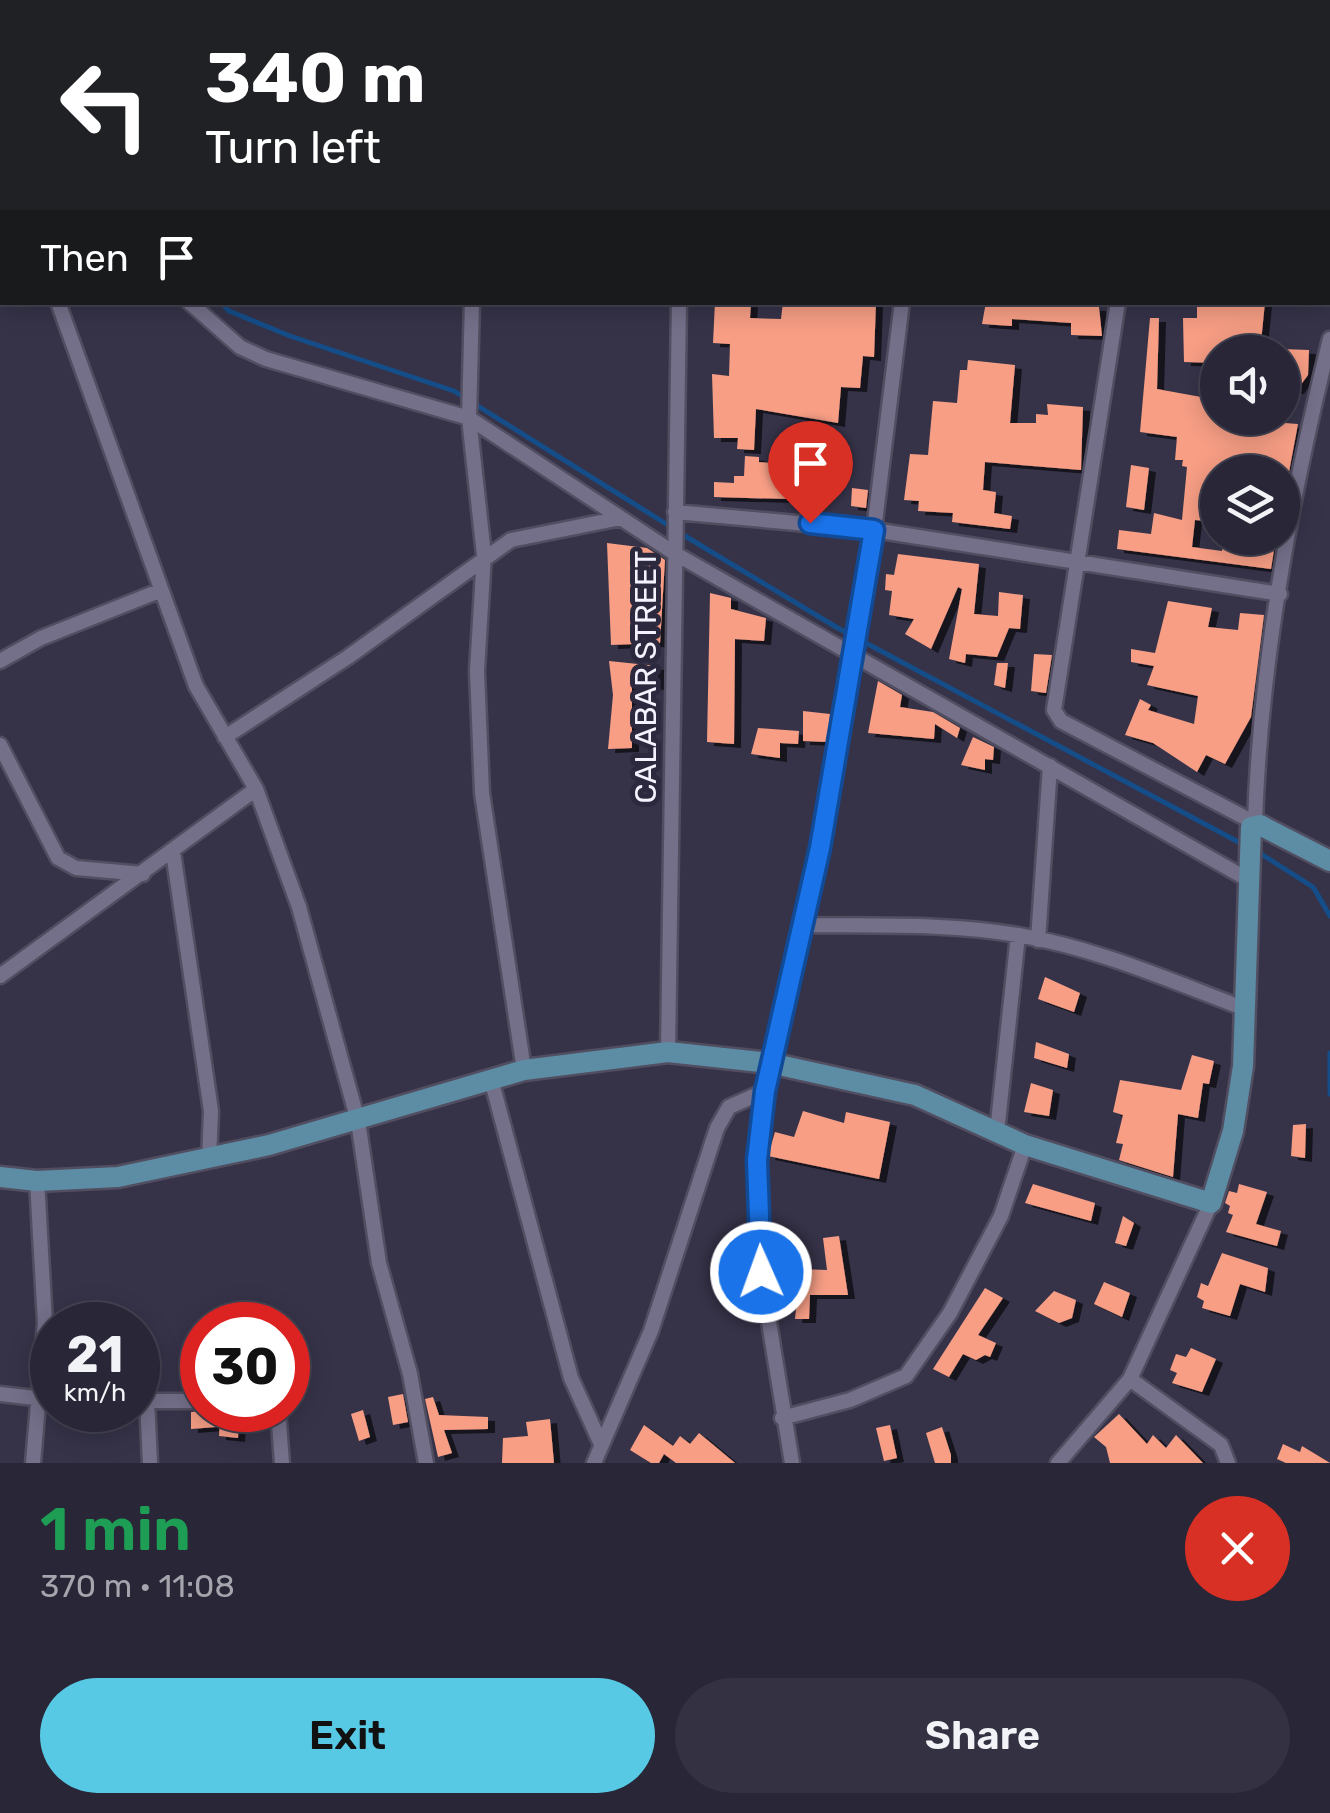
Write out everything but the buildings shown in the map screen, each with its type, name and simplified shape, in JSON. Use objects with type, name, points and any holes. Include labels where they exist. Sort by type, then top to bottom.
[{"type":"street","points":[[59,305],[196,686],[256,788],[300,907],[358,1121],[379,1263],[410,1374],[426,1463]]},
{"type":"street","points":[[192,305],[240,347],[266,359],[469,415],[621,518],[1050,766],[1250,852],[1330,862]]},
{"type":"street","points":[[472,305],[469,415],[484,555],[477,670],[482,793],[524,1070]]},
{"type":"street","name":"CALABAR STREET","points":[[668,1052],[678,305]]},
{"type":"street","points":[[792,1463],[761,1272],[757,1160],[770,1063],[804,925],[860,615],[902,305]]},
{"type":"street","points":[[1118,305],[1056,717],[1250,852]]},
{"type":"street","points":[[1058,1463],[1130,1379],[1211,1203],[1233,1131],[1243,1066],[1257,756],[1303,454],[1330,338]]},
{"type":"street","points":[[675,512],[874,530],[1280,594]]},
{"type":"street","points":[[225,737],[348,657],[484,555],[510,540],[621,518]]},
{"type":"street","points":[[0,661],[41,638],[159,591]]},
{"type":"street","points":[[0,745],[58,858],[76,868],[143,874]]},
{"type":"street","points":[[1038,940],[1050,766]]},
{"type":"street","points":[[0,976],[256,788]]},
{"type":"street","points":[[173,852],[211,1111],[209,1159]]},
{"type":"street","points":[[804,925],[918,926],[1018,935],[1116,960],[1243,1008]]},
{"type":"street","points":[[997,1132],[1018,935]]},
{"type":"street","points":[[0,1177],[118,1177],[209,1159],[358,1121],[524,1070],[668,1052],[770,1063],[915,1095],[1025,1145],[1211,1203]]},
{"type":"street","points":[[491,1079],[570,1378],[601,1444]]},
{"type":"street","points":[[594,1463],[651,1331],[716,1128],[729,1107],[746,1096],[765,1091]]},
{"type":"street","points":[[782,1418],[850,1400],[906,1376],[950,1314],[1001,1216],[1025,1145]]},
{"type":"street","points":[[37,1180],[44,1302]]},
{"type":"street","points":[[1130,1379],[1222,1444],[1228,1463]]},
{"type":"street","points":[[0,1394],[30,1397]]},
{"type":"street","points":[[32,1463],[38,1432]]},
{"type":"street","points":[[146,1432],[150,1463]]},
{"type":"street","points":[[280,1432],[282,1463]]},
{"type":"waterway","points":[[224,305],[229,311],[290,336],[454,391],[671,527]]},
{"type":"waterway","points":[[680,533],[836,627],[1244,845]]},
{"type":"waterway","points":[[1258,852],[1313,887],[1330,916]]},
{"type":"waterway","points":[[1330,1053],[1330,1094]]},
{"type":"route","points":[[761,1272],[757,1160],[765,1091],[820,848],[874,530],[810,523]]}]
